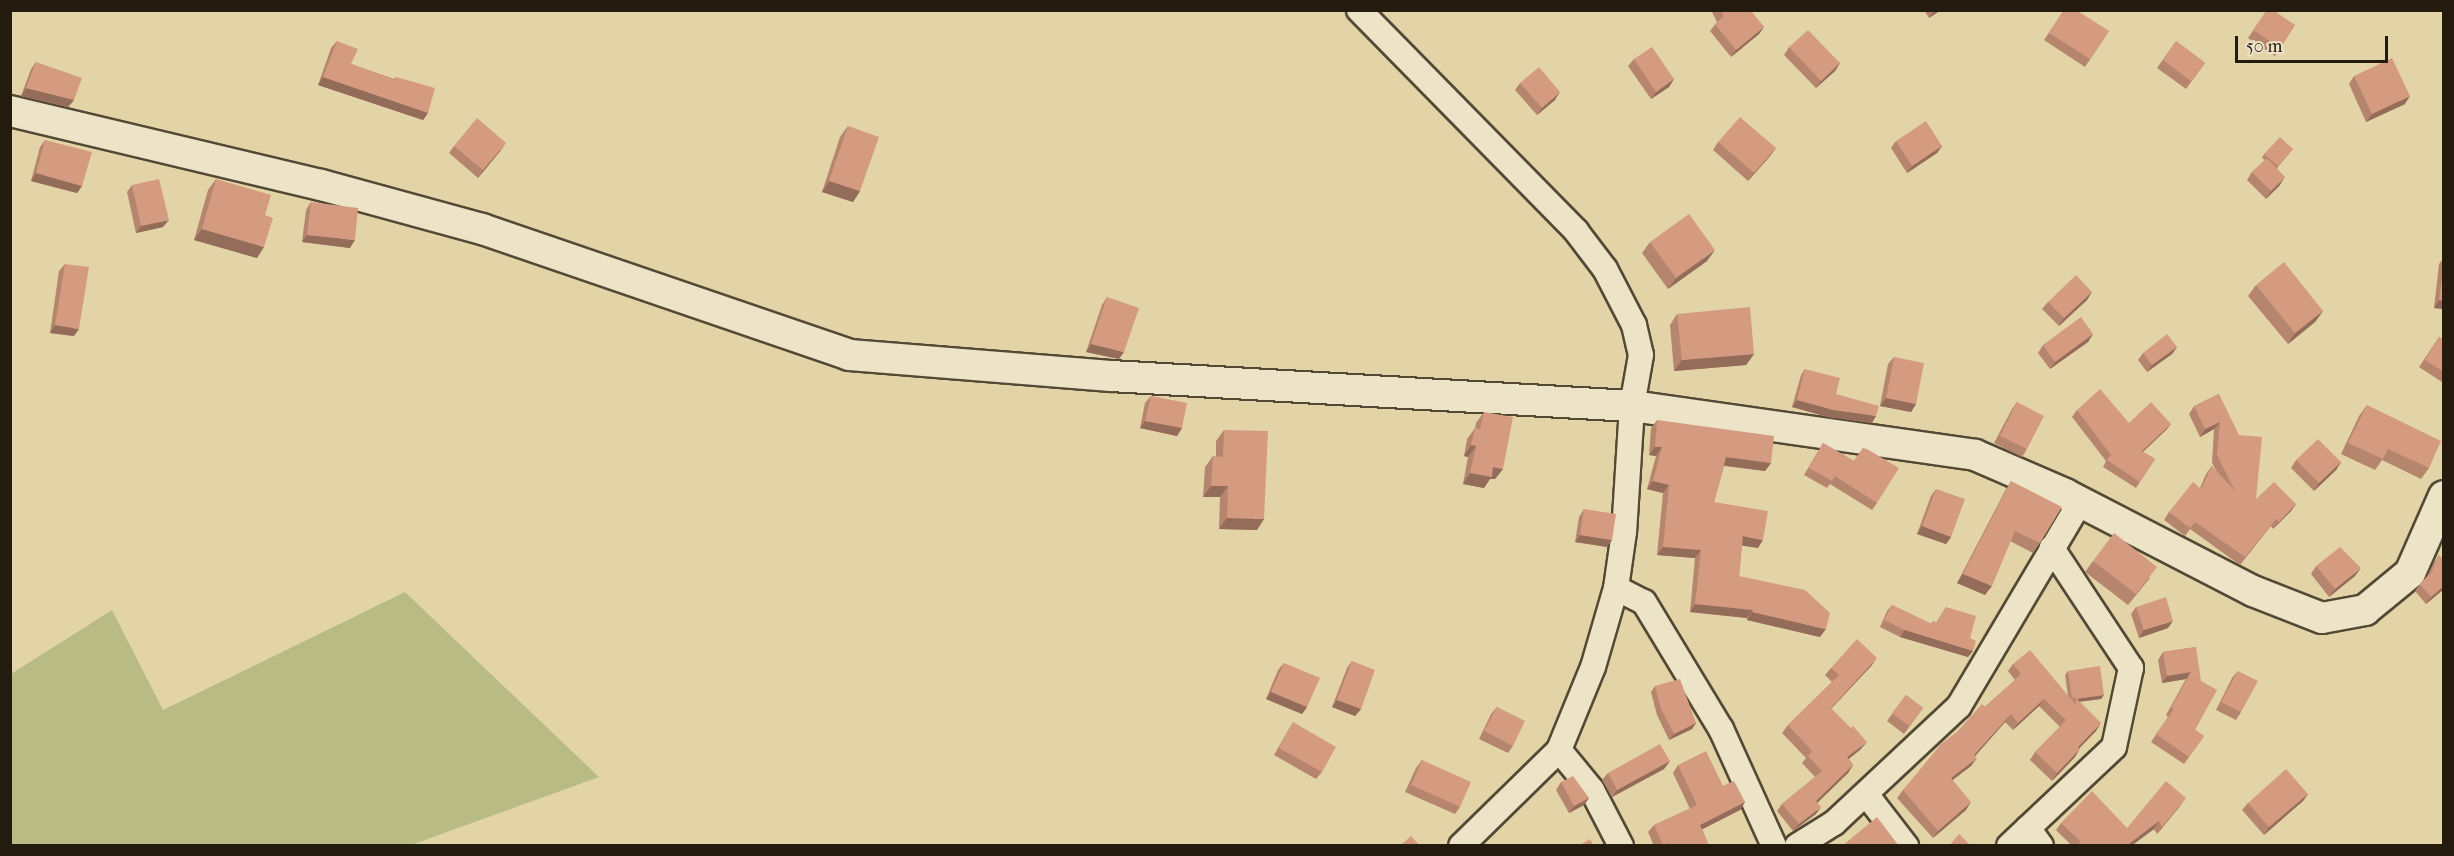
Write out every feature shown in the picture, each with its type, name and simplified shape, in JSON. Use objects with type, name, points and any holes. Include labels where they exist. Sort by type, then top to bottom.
[{"type":"street","points":[[1359,10],[1576,231],[1605,268],[1634,325],[1641,355],[1632,406],[1624,532],[1616,588],[1593,667],[1559,750],[1461,846]]},
{"type":"street","points":[[10,111],[321,185],[482,229],[849,355],[1111,376],[1632,406],[1975,455],[2080,502],[2253,591],[2322,618],[2365,610],[2410,573],[2444,495]]},
{"type":"street","points":[[1797,846],[1834,823],[1959,705],[2080,502]]},
{"type":"street","points":[[2009,846],[2034,837],[2114,747],[2131,668],[2052,548]]},
{"type":"street","points":[[1616,588],[1644,602],[1721,729],[1774,846]]},
{"type":"street","points":[[1559,750],[1592,790],[1621,846]]},
{"type":"street","points":[[1866,794],[1906,846]]},
{"type":"green space","points":[[405,592],[599,777],[411,845],[11,845],[11,674],[112,610],[163,710]]},
{"type":"building","points":[[1720,10],[1750,10],[1764,27],[1736,50],[1715,24],[1724,16]]},
{"type":"building","points":[[2064,10],[2076,10],[2109,31],[2090,59],[2049,33]]},
{"type":"building","points":[[2267,10],[2273,10],[2295,25],[2280,48],[2253,30]]},
{"type":"building","points":[[1808,30],[1840,63],[1821,81],[1789,47]]},
{"type":"building","points":[[337,41],[358,49],[351,64],[395,80],[396,77],[435,88],[428,113],[323,77]]},
{"type":"building","points":[[2176,41],[2205,63],[2191,81],[2163,60]]},
{"type":"building","points":[[1652,47],[1674,79],[1656,92],[1634,59]]},
{"type":"building","points":[[2392,58],[2410,96],[2372,114],[2354,76]]},
{"type":"building","points":[[36,62],[82,78],[74,100],[26,88]]},
{"type":"building","points":[[1539,67],[1560,92],[1542,108],[1520,83]]},
{"type":"building","points":[[1740,117],[1776,148],[1754,173],[1718,142]]},
{"type":"building","points":[[477,118],[506,143],[483,170],[454,146]]},
{"type":"building","points":[[1926,121],[1942,146],[1912,166],[1896,141]]},
{"type":"building","points":[[848,126],[879,137],[860,191],[829,181]]},
{"type":"building","points":[[2280,137],[2293,149],[2278,166],[2264,154]]},
{"type":"building","points":[[45,140],[92,152],[82,186],[36,173]]},
{"type":"building","points":[[2267,158],[2285,177],[2271,191],[2252,172]]},
{"type":"building","points":[[159,179],[169,220],[141,226],[132,185]]},
{"type":"building","points":[[216,179],[271,195],[265,215],[273,218],[264,247],[202,229]]},
{"type":"building","points":[[311,202],[358,208],[355,240],[307,235]]},
{"type":"building","points":[[1689,214],[1715,250],[1676,278],[1650,242]]},
{"type":"building","points":[[2284,262],[2323,311],[2295,333],[2256,285]]},
{"type":"building","points":[[65,264],[89,267],[79,329],[55,325]]},
{"type":"building","points":[[2444,264],[2444,301],[2439,300]]},
{"type":"building","points":[[2076,275],[2092,292],[2064,318],[2048,302]]},
{"type":"building","points":[[1107,297],[1139,308],[1124,352],[1091,344]]},
{"type":"building","points":[[1750,307],[1754,354],[1682,360],[1677,314]]},
{"type":"building","points":[[2081,317],[2093,334],[2055,362],[2043,345]]},
{"type":"building","points":[[2167,334],[2177,347],[2152,365],[2143,353]]},
{"type":"building","points":[[2439,337],[2444,340],[2444,372],[2425,360]]},
{"type":"building","points":[[1894,357],[1924,363],[1916,404],[1886,398]]},
{"type":"building","points":[[1805,369],[1840,378],[1836,394],[1879,406],[1876,416],[1833,410],[1797,400]]},
{"type":"building","points":[[2100,389],[2129,423],[2151,402],[2171,424],[2142,451],[2155,459],[2140,482],[2107,460],[2111,455],[2077,410]]},
{"type":"building","points":[[2219,394],[2239,435],[2262,437],[2256,499],[2274,482],[2296,504],[2279,522],[2276,519],[2245,557],[2195,522],[2190,528],[2169,512],[2193,482],[2201,489],[2212,466],[2235,491],[2217,455],[2220,422],[2205,429],[2194,406]]},
{"type":"building","points":[[1151,396],[1187,403],[1182,428],[1145,421]]},
{"type":"building","points":[[2017,402],[2044,416],[2027,449],[2000,436]]},
{"type":"building","points":[[2367,405],[2441,441],[2429,468],[2388,449],[2383,459],[2348,443]]},
{"type":"building","points":[[1484,412],[1513,417],[1503,469],[1493,467],[1492,477],[1470,473],[1476,446],[1471,445],[1475,428],[1480,429]]},
{"type":"building","points":[[1657,420],[1774,436],[1771,463],[1726,457],[1714,502],[1768,511],[1763,540],[1743,536],[1739,576],[1805,590],[1830,613],[1826,629],[1752,612],[1753,610],[1695,604],[1701,550],[1663,547],[1669,485],[1653,481],[1662,447],[1655,447]]},
{"type":"building","points":[[1224,430],[1268,431],[1264,519],[1227,518],[1228,486],[1211,486],[1213,456],[1223,457]]},
{"type":"building","points":[[2318,439],[2341,462],[2319,483],[2296,460]]},
{"type":"building","points":[[1823,443],[1854,461],[1863,448],[1867,449],[1899,468],[1877,503],[1835,476],[1832,481],[1809,468]]},
{"type":"building","points":[[2011,481],[2062,507],[2040,543],[2015,531],[1992,586],[1963,574]]},
{"type":"building","points":[[1936,489],[1965,499],[1951,537],[1922,526]]},
{"type":"building","points":[[1584,509],[1616,514],[1612,540],[1580,535]]},
{"type":"building","points":[[2114,533],[2157,567],[2136,594],[2093,561]]},
{"type":"building","points":[[2340,547],[2361,568],[2335,589],[2316,566]]},
{"type":"building","points":[[2439,555],[2444,560],[2444,586],[2431,597],[2420,584],[2431,573]]},
{"type":"building","points":[[2166,597],[2173,621],[2144,630],[2136,607]]},
{"type":"building","points":[[1892,605],[1932,624],[1933,621],[1937,623],[1946,607],[1976,616],[1970,638],[1976,641],[1973,651],[1905,630],[1884,620]]},
{"type":"building","points":[[1857,639],[1877,658],[1831,708],[1851,728],[1853,726],[1867,742],[1847,757],[1853,765],[1816,801],[1821,807],[1799,824],[1782,804],[1822,771],[1808,756],[1812,751],[1788,725],[1839,675],[1831,668]]},
{"type":"building","points":[[2196,647],[2201,681],[2217,690],[2195,730],[2204,736],[2189,757],[2156,734],[2174,709],[2171,708],[2191,672],[2167,676],[2163,652]]},
{"type":"building","points":[[2030,650],[2076,705],[2075,697],[2101,723],[2057,773],[2035,752],[2066,720],[2044,699],[2018,723],[2011,714],[1974,755],[1977,758],[1951,778],[1971,802],[1938,831],[1903,790],[1941,744],[1958,731],[1982,704],[1986,707],[2021,674],[2013,664]]},
{"type":"building","points":[[1352,661],[1375,670],[1361,709],[1337,700]]},
{"type":"building","points":[[1284,663],[1320,678],[1307,707],[1271,692]]},
{"type":"building","points":[[2100,666],[2104,695],[2072,699],[2068,671]]},
{"type":"building","points":[[2238,671],[2258,681],[2241,712],[2221,702]]},
{"type":"building","points":[[1680,679],[1696,723],[1674,734],[1661,709],[1655,686]]},
{"type":"building","points":[[1906,695],[1923,708],[1909,726],[1892,713]]},
{"type":"building","points":[[1497,707],[1525,721],[1513,746],[1484,731]]},
{"type":"building","points":[[1293,722],[1336,747],[1322,772],[1279,748]]},
{"type":"building","points":[[1660,744],[1670,761],[1617,790],[1608,773]]},
{"type":"building","points":[[1706,751],[1723,786],[1734,781],[1745,802],[1700,825],[1709,846],[1670,846],[1669,843],[1663,845],[1654,825],[1697,805],[1678,765]]},
{"type":"building","points":[[1422,760],[1471,782],[1460,807],[1411,785]]},
{"type":"building","points":[[2286,769],[2308,794],[2269,827],[2248,803]]},
{"type":"building","points":[[1573,776],[1589,798],[1574,806],[1561,782]]},
{"type":"building","points":[[2166,781],[2186,798],[2162,827],[2159,821],[2126,846],[2079,846],[2081,842],[2061,823],[2092,791],[2127,828]]},
{"type":"building","points":[[1877,817],[1899,846],[1842,846]]},
{"type":"building","points":[[1959,834],[1971,846],[1949,846]]},
{"type":"building","points":[[1411,836],[1420,846],[1400,846]]},
{"type":"building","points":[[1590,839],[1594,846],[1578,846]]}]
